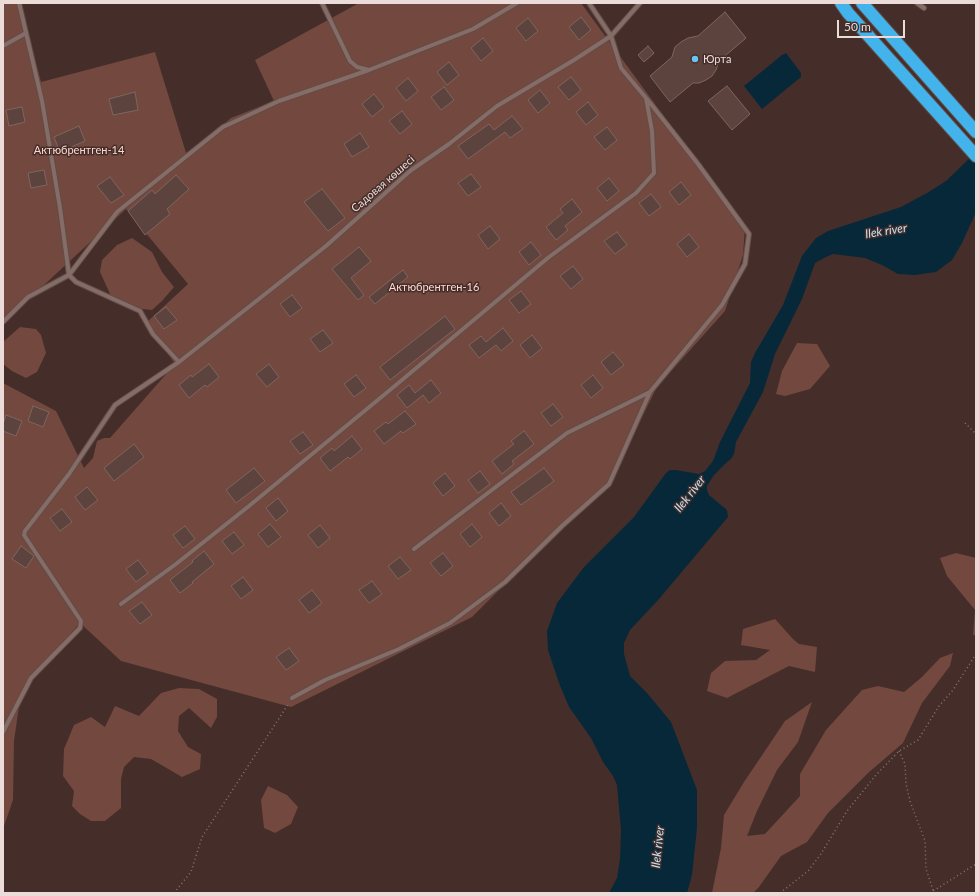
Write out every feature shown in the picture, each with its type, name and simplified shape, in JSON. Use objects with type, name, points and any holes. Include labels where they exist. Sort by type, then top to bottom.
[{"type":"highway","points":[[841,3],[848,13],[976,156]]},
{"type":"highway","points":[[862,3],[976,132]]},
{"type":"lane","points":[[19,3],[42,101],[60,208],[69,275],[76,282],[140,311],[153,334],[179,362]]},
{"type":"lane","points":[[322,3],[350,61],[357,67],[369,70]]},
{"type":"lane","points":[[3,322],[28,297],[69,275],[117,212],[223,127],[279,101],[369,70],[474,29],[517,3]]},
{"type":"lane","points":[[292,698],[325,680],[399,649],[450,623],[505,582],[562,526],[609,484],[650,392],[722,305],[745,264],[749,234],[698,164],[621,68],[611,36],[589,3]]},
{"type":"lane","name":"Садовая көшесі","points":[[3,732],[31,678],[80,628],[81,621],[24,535],[25,531],[69,474],[115,405],[179,362],[326,246],[410,171],[449,144],[497,106],[611,36],[640,3]]},
{"type":"lane","points":[[917,3],[924,8]]},
{"type":"lane","points":[[3,46],[26,33]]},
{"type":"lane","points":[[121,604],[176,564],[255,501],[549,256],[636,193],[654,173],[652,131],[646,98]]},
{"type":"lane","points":[[414,549],[567,433],[650,392]]},
{"type":"path","points":[[965,423],[976,434]]},
{"type":"path","points":[[780,893],[808,871],[821,854],[847,810],[876,775],[899,751],[918,740],[939,706],[953,690],[976,654]]},
{"type":"path","points":[[174,893],[191,872],[202,838],[292,698]]},
{"type":"path","points":[[899,751],[905,764],[906,784],[910,801],[925,841],[926,869],[932,892],[976,864]]},
{"type":"green space","name":"Актюбрентген-16","points":[[3,3],[19,3],[41,82],[155,52],[187,156],[231,118],[274,101],[255,60],[359,3],[581,3],[745,227],[743,255],[725,311],[657,387],[612,477],[472,617],[291,707],[121,661],[80,623],[21,692],[14,741],[13,800],[3,829],[3,383],[56,411],[84,468],[93,458],[97,441],[104,438],[110,438],[175,364],[147,322],[188,284],[126,209],[3,323]]},
{"type":"green space","points":[[132,238],[152,252],[162,272],[174,287],[152,310],[134,308],[111,296],[100,272],[102,260],[117,245]]},
{"type":"green space","points":[[20,327],[36,329],[41,335],[46,353],[37,372],[26,378],[12,371],[3,364],[3,342]]},
{"type":"green space","points":[[797,343],[817,344],[830,366],[810,389],[785,396],[776,394],[782,371]]},
{"type":"green space","points":[[956,553],[976,558],[976,635],[973,635],[975,610],[947,576],[940,558]]},
{"type":"green space","points":[[775,619],[799,644],[817,647],[815,672],[789,666],[727,698],[707,691],[711,673],[725,661],[756,660],[770,650],[741,645],[743,629]]},
{"type":"green space","points":[[953,653],[950,666],[922,703],[903,743],[868,773],[828,813],[807,842],[781,856],[753,893],[712,893],[721,848],[724,815],[785,721],[812,702],[798,742],[777,770],[757,811],[747,836],[765,834],[800,796],[800,774],[826,730],[862,690],[878,686],[904,692],[922,677],[940,658]]},
{"type":"green space","points":[[179,688],[199,689],[217,699],[217,717],[211,728],[189,708],[179,716],[178,731],[188,747],[201,754],[200,769],[182,777],[151,759],[134,757],[124,767],[121,779],[121,808],[105,821],[91,821],[80,814],[72,806],[74,791],[63,776],[64,749],[74,725],[91,717],[105,727],[115,706],[139,716],[161,693]]},
{"type":"green space","points":[[268,786],[287,795],[298,807],[291,824],[275,833],[264,828],[261,800]]},
{"type":"water","points":[[786,53],[801,73],[801,77],[762,109],[744,86]]},
{"type":"water","name":"Ilek river","points":[[976,152],[976,212],[962,243],[952,260],[936,272],[915,275],[898,274],[865,258],[833,254],[815,263],[802,299],[775,354],[763,392],[736,442],[734,454],[731,459],[714,475],[707,486],[709,495],[727,510],[728,517],[659,599],[630,630],[624,643],[624,654],[630,676],[647,693],[671,722],[697,790],[697,828],[692,875],[687,893],[609,893],[617,878],[620,859],[621,830],[617,785],[591,738],[569,707],[548,650],[547,631],[557,603],[584,567],[634,517],[666,473],[670,470],[676,470],[699,474],[705,471],[713,461],[720,442],[750,383],[751,362],[755,353],[783,305],[802,256],[816,238],[828,231],[901,207],[946,181]]},
{"type":"building","name":"Юрта","points":[[725,12],[746,38],[719,61],[712,76],[699,83],[693,83],[670,102],[650,76],[672,57],[675,47],[688,38],[698,36]]},
{"type":"building","points":[[581,17],[591,30],[579,40],[569,27]]},
{"type":"building","points":[[528,18],[538,31],[526,41],[516,28]]},
{"type":"building","points":[[483,38],[493,51],[481,61],[471,48]]},
{"type":"building","points":[[648,46],[654,53],[644,62],[638,55]]},
{"type":"building","points":[[449,62],[459,75],[447,85],[437,72]]},
{"type":"building","points":[[571,77],[581,90],[569,100],[558,87]]},
{"type":"building","points":[[408,78],[418,91],[406,101],[396,88]]},
{"type":"building","points":[[727,86],[750,114],[732,130],[708,101]]},
{"type":"building","points":[[444,87],[454,100],[441,110],[431,97]]},
{"type":"building","points":[[540,90],[550,103],[538,113],[528,100]]},
{"type":"building","points":[[135,92],[138,110],[113,115],[109,99]]},
{"type":"building","points":[[374,94],[384,107],[372,117],[362,104]]},
{"type":"building","points":[[588,102],[598,115],[586,125],[576,112]]},
{"type":"building","points":[[22,107],[25,122],[9,126],[6,110]]},
{"type":"building","points":[[402,111],[412,124],[400,134],[389,121]]},
{"type":"building","points":[[512,116],[523,129],[510,138],[505,132],[468,159],[458,146],[489,124],[494,130]]},
{"type":"building","points":[[79,126],[85,141],[60,152],[54,137]]},
{"type":"building","points":[[607,127],[617,140],[605,150],[594,137]]},
{"type":"building","points":[[360,133],[369,147],[352,157],[344,144]]},
{"type":"building","points":[[44,170],[47,185],[31,188],[28,173]]},
{"type":"building","points":[[471,174],[481,187],[468,196],[458,183]]},
{"type":"building","points":[[176,175],[189,189],[167,209],[170,214],[145,235],[128,211],[152,190],[155,194]]},
{"type":"building","points":[[110,177],[124,195],[111,203],[97,186]]},
{"type":"building","points":[[609,178],[619,191],[607,201],[597,188]]},
{"type":"building","points":[[681,182],[691,195],[679,205],[669,192]]},
{"type":"building","points":[[322,189],[345,218],[328,231],[304,202]]},
{"type":"building","points":[[651,194],[661,207],[649,216],[639,203]]},
{"type":"building","points":[[572,199],[582,212],[565,226],[568,230],[556,240],[546,227],[563,213],[560,209]]},
{"type":"building","points":[[490,226],[500,239],[488,249],[478,235]]},
{"type":"building","points":[[617,232],[627,245],[615,254],[604,241]]},
{"type":"building","points":[[689,234],[699,247],[687,257],[677,244]]},
{"type":"building","points":[[531,242],[541,255],[529,265],[519,252]]},
{"type":"building","points":[[359,247],[371,261],[351,278],[364,295],[358,300],[332,269]]},
{"type":"building","points":[[573,266],[583,279],[571,289],[560,276]]},
{"type":"building","points":[[403,270],[408,277],[375,304],[369,297]]},
{"type":"building","points":[[521,291],[531,304],[519,313],[509,300]]},
{"type":"building","points":[[292,295],[302,308],[290,317],[280,304]]},
{"type":"building","points":[[166,307],[177,320],[164,329],[154,316]]},
{"type":"building","points":[[445,316],[455,329],[390,380],[380,367]]},
{"type":"building","points":[[503,328],[513,341],[501,351],[496,345],[479,358],[469,345],[481,336],[486,342]]},
{"type":"building","points":[[323,330],[333,343],[320,352],[310,339]]},
{"type":"building","points":[[532,335],[542,348],[530,358],[520,345]]},
{"type":"building","points":[[613,352],[624,365],[611,375],[601,362]]},
{"type":"building","points":[[209,364],[219,377],[207,387],[205,385],[189,398],[179,385],[191,375],[192,377]]},
{"type":"building","points":[[269,364],[279,377],[267,387],[256,374]]},
{"type":"building","points":[[356,375],[366,388],[354,397],[344,384]]},
{"type":"building","points":[[593,375],[603,388],[591,398],[581,385]]},
{"type":"building","points":[[431,380],[441,393],[429,403],[423,395],[407,408],[397,395],[409,385],[415,393]]},
{"type":"building","points":[[553,404],[563,417],[551,426],[541,413]]},
{"type":"building","points":[[33,406],[49,412],[43,427],[28,421]]},
{"type":"building","points":[[405,411],[416,424],[403,433],[401,431],[384,444],[374,431],[386,422],[388,424]]},
{"type":"building","points":[[6,415],[22,421],[16,436],[3,431],[3,424]]},
{"type":"building","points":[[524,431],[534,444],[512,461],[514,464],[502,474],[492,461],[514,444],[511,441]]},
{"type":"building","points":[[303,432],[313,445],[300,454],[290,441]]},
{"type":"building","points":[[352,436],[362,449],[350,459],[348,457],[330,471],[320,458],[332,448],[334,451]]},
{"type":"building","points":[[134,444],[144,457],[114,481],[104,468]]},
{"type":"building","points":[[254,468],[265,481],[236,503],[226,490]]},
{"type":"building","points":[[544,468],[554,481],[521,505],[511,492]]},
{"type":"building","points":[[480,471],[490,484],[478,493],[468,480]]},
{"type":"building","points":[[445,473],[455,486],[443,496],[433,483]]},
{"type":"building","points":[[87,487],[98,500],[85,510],[75,497]]},
{"type":"building","points":[[278,498],[288,511],[276,521],[266,508]]},
{"type":"building","points":[[501,503],[511,516],[499,526],[489,513]]},
{"type":"building","points":[[62,509],[72,522],[60,531],[50,518]]},
{"type":"building","points":[[270,524],[281,537],[268,547],[258,534]]},
{"type":"building","points":[[472,524],[482,537],[470,547],[460,534]]},
{"type":"building","points":[[320,525],[330,538],[318,548],[308,535]]},
{"type":"building","points":[[185,526],[195,539],[183,548],[173,535]]},
{"type":"building","points":[[234,532],[244,545],[232,554],[222,541]]},
{"type":"building","points":[[21,546],[34,556],[26,568],[12,559]]},
{"type":"building","points":[[204,551],[214,564],[180,593],[170,580],[193,562],[192,561]]},
{"type":"building","points":[[443,553],[453,566],[441,576],[430,563]]},
{"type":"building","points":[[400,557],[411,570],[398,579],[388,566]]},
{"type":"building","points":[[138,560],[148,573],[136,582],[126,569]]},
{"type":"building","points":[[243,577],[253,590],[241,599],[231,586]]},
{"type":"building","points":[[372,581],[382,594],[369,603],[359,590]]},
{"type":"building","points":[[312,590],[322,603],[309,613],[299,600]]},
{"type":"building","points":[[142,602],[152,615],[140,624],[129,611]]},
{"type":"building","points":[[289,648],[299,661],[286,670],[276,657]]},
{"type":"place","name":"Юрта","points":[[695,59]]},
{"type":"park label","name":"Актюбрентген-14","points":[[79,150]]}]
